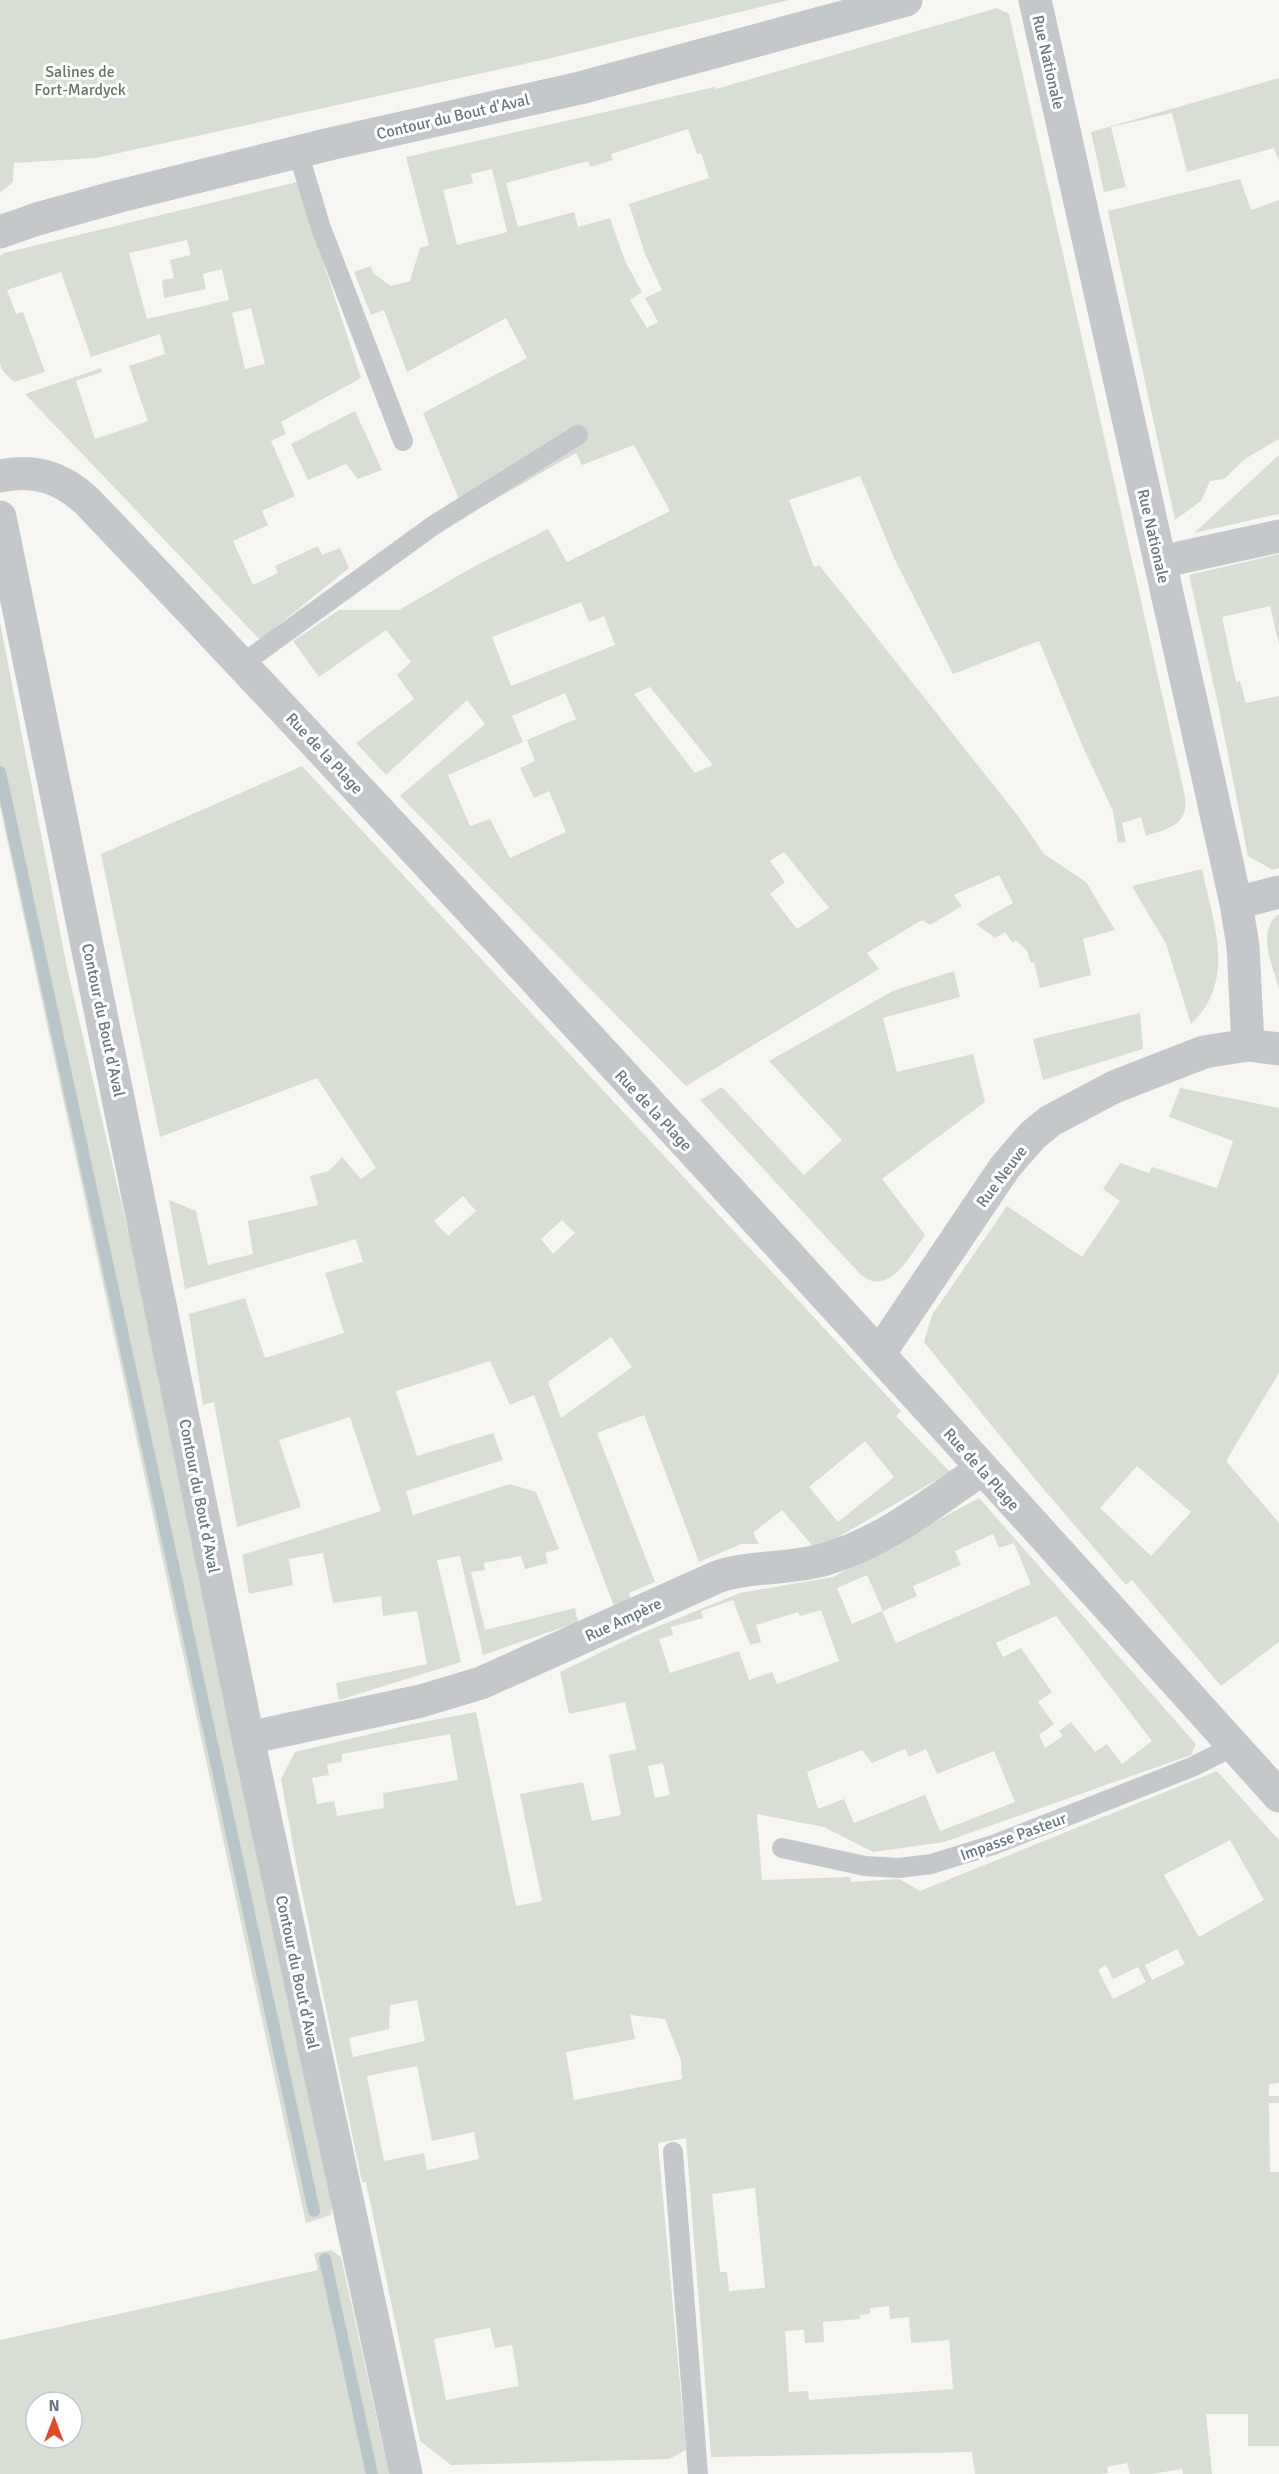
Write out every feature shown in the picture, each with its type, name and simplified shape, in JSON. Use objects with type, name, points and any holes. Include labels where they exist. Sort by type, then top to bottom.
[{"type":"street","name":"Contour du Bout d'Aval","points":[[0,232],[87,204],[298,152],[580,88],[906,0]]},
{"type":"street","name":"Rue Nationale","points":[[1035,0],[1236,903],[1264,1047]]},
{"type":"street","name":"Rue de la Plage","points":[[0,476],[26,472],[44,474],[75,490],[242,664],[879,1354],[1279,1796]]},
{"type":"street","name":"Contour du Bout d'Aval","points":[[0,517],[248,1738],[406,2474]]},
{"type":"street","points":[[1160,561],[1279,536]]},
{"type":"street","points":[[1236,903],[1279,892]]},
{"type":"street","name":"Rue Neuve","points":[[879,1354],[1005,1167],[1033,1135],[1068,1110],[1114,1086],[1204,1052],[1264,1047]]},
{"type":"street","name":"Rue Ampère","points":[[248,1738],[421,1701],[481,1683],[717,1576],[736,1570],[824,1560],[845,1553],[891,1531],[982,1469]]},
{"type":"lane","points":[[298,152],[321,228],[403,441]]},
{"type":"lane","points":[[242,664],[434,525],[578,435]]},
{"type":"lane","name":"Impasse Pasteur","points":[[782,1848],[865,1866],[899,1868],[931,1864],[993,1845],[1192,1767],[1220,1753],[1231,1743]]},
{"type":"lane","points":[[673,2152],[698,2474]]},
{"type":"green space","name":"Salines de Fort-Mardyck","points":[[0,0],[789,0],[547,59],[96,158],[14,163],[13,182],[0,193]]},
{"type":"green space","points":[[997,8],[1009,14],[1184,792],[1185,811],[1182,818],[1171,827],[1146,836],[1141,817],[1122,823],[1126,842],[1118,843],[1113,811],[1083,747],[1039,641],[953,674],[895,560],[860,476],[789,500],[814,567],[819,565],[1018,816],[1044,854],[1086,882],[1115,930],[1083,939],[1091,975],[1040,988],[1034,962],[1031,963],[1027,951],[1016,940],[1013,943],[1005,932],[995,938],[976,924],[1013,903],[999,875],[954,895],[962,906],[930,925],[922,920],[867,953],[879,969],[686,1086],[400,796],[485,724],[467,700],[386,775],[356,743],[414,699],[397,675],[411,662],[386,630],[319,677],[293,641],[339,610],[399,610],[475,566],[548,529],[567,562],[670,511],[634,445],[582,465],[576,453],[466,516],[423,413],[527,358],[506,318],[407,372],[384,310],[371,315],[354,272],[371,266],[373,273],[391,286],[410,281],[420,248],[429,245],[406,157],[715,87],[716,89]],"holes":[[[688,129],[697,154],[701,153],[709,178],[629,204],[645,254],[662,290],[645,298],[658,322],[647,328],[630,300],[642,292],[625,261],[610,218],[578,227],[574,212],[518,227],[506,183],[588,161],[590,167],[613,160],[611,154]],[[492,169],[507,232],[457,245],[443,190],[473,183],[471,174]],[[581,602],[589,622],[604,616],[615,645],[511,686],[492,637]],[[650,687],[713,765],[695,773],[634,694]],[[565,693],[576,719],[527,740],[535,761],[520,768],[534,798],[549,791],[566,832],[510,858],[490,819],[470,826],[448,775],[523,742],[512,716]],[[784,852],[829,908],[797,929],[770,894],[785,882],[770,861]]]},
{"type":"green space","points":[[1279,78],[1279,162],[1274,148],[1187,172],[1172,113],[1111,127],[1126,187],[1104,192],[1091,132]]},
{"type":"green space","points":[[1240,179],[1251,210],[1279,200],[1279,439],[1245,459],[1224,479],[1210,481],[1201,501],[1175,520],[1108,211]]},
{"type":"green space","points":[[297,182],[361,378],[281,422],[286,434],[271,441],[295,496],[262,511],[268,525],[233,541],[253,585],[278,573],[275,566],[318,546],[322,555],[340,548],[349,568],[260,640],[25,394],[101,368],[102,372],[76,381],[95,439],[148,421],[129,366],[165,354],[160,334],[91,357],[61,272],[7,290],[16,314],[23,312],[45,372],[14,382],[2,370],[0,363],[0,256],[4,253]],"holes":[[[187,240],[191,255],[170,260],[174,278],[162,280],[164,298],[206,289],[203,274],[222,269],[229,300],[147,319],[129,253]],[[251,308],[265,364],[245,369],[232,313]]]},
{"type":"green space","points":[[355,411],[382,470],[358,479],[346,464],[308,480],[291,444]]},
{"type":"green space","points":[[1279,455],[1279,514],[1194,533]]},
{"type":"green space","points":[[1279,554],[1279,645],[1270,606],[1222,617],[1236,682],[1240,681],[1246,703],[1279,696],[1279,868],[1273,870],[1248,856],[1219,709],[1189,575]]},
{"type":"green space","points":[[0,622],[67,968],[158,1361],[332,2208],[331,2215],[306,2223],[0,807]]},
{"type":"green space","points":[[302,766],[901,1411],[896,1416],[950,1472],[816,1550],[782,1510],[753,1533],[759,1544],[741,1544],[699,1562],[644,1415],[597,1433],[655,1582],[629,1593],[632,1603],[615,1609],[534,1395],[510,1405],[490,1361],[396,1391],[417,1456],[493,1433],[503,1460],[406,1491],[413,1515],[510,1484],[536,1492],[559,1549],[545,1553],[548,1563],[525,1569],[521,1556],[484,1563],[485,1570],[471,1572],[485,1630],[575,1608],[578,1622],[483,1655],[460,1556],[437,1560],[461,1662],[339,1700],[336,1683],[427,1664],[417,1611],[383,1616],[381,1596],[333,1603],[323,1553],[289,1559],[293,1585],[249,1594],[242,1555],[381,1511],[350,1417],[279,1440],[301,1507],[237,1527],[214,1402],[203,1405],[189,1314],[245,1298],[265,1358],[344,1333],[325,1273],[363,1262],[356,1239],[185,1289],[169,1200],[196,1211],[208,1265],[253,1254],[248,1221],[318,1205],[310,1176],[329,1171],[342,1157],[361,1179],[376,1168],[317,1078],[160,1137],[101,854]],"holes":[[[463,1196],[476,1211],[448,1236],[434,1221]],[[562,1220],[575,1233],[553,1254],[541,1239]],[[611,1337],[632,1367],[561,1418],[548,1382]],[[865,1441],[894,1477],[838,1522],[809,1487]]]},
{"type":"green space","points":[[1202,869],[1215,930],[1218,970],[1214,989],[1205,1007],[1191,1024],[1166,944],[1132,886]]},
{"type":"green space","points":[[1279,914],[1279,989],[1267,939],[1272,921]]},
{"type":"green space","points":[[954,971],[960,997],[883,1018],[897,1072],[973,1054],[985,1102],[882,1179],[925,1235],[906,1262],[890,1278],[880,1281],[871,1280],[860,1274],[700,1100],[722,1087],[804,1175],[842,1140],[769,1061],[893,991]]},
{"type":"green space","points":[[1140,1013],[1143,1049],[1043,1080],[1033,1039]]},
{"type":"green space","points":[[1180,1088],[1279,1108],[1279,1373],[1226,1461],[1279,1523],[1279,1642],[1221,1686],[1132,1580],[1126,1585],[1040,1485],[924,1342],[932,1315],[1007,1206],[1082,1257],[1120,1201],[1103,1189],[1120,1163],[1149,1173],[1152,1167],[1217,1188],[1233,1141],[1169,1117]],"holes":[[[1137,1466],[1191,1512],[1151,1556],[1100,1508]]]},
{"type":"green space","points":[[979,1498],[1196,1744],[1191,1755],[944,1842],[873,1852],[824,1827],[757,1814],[762,1880],[850,1877],[851,1882],[899,1879],[920,1891],[1217,1771],[1279,1840],[1279,2083],[1269,2084],[1269,2096],[1279,2096],[1279,2103],[1269,2103],[1270,2172],[1279,2172],[1279,2446],[1248,2446],[1248,2414],[1206,2414],[1212,2474],[1183,2474],[1182,2469],[1152,2474],[1130,2474],[1127,2463],[1107,2467],[1108,2473],[1101,2474],[975,2474],[972,2452],[711,2457],[686,2138],[658,2143],[686,2450],[669,2459],[451,2465],[420,2441],[366,2182],[362,2182],[300,1883],[281,1779],[295,1752],[412,1724],[476,1712],[516,1906],[542,1901],[520,1794],[583,1782],[592,1821],[621,1815],[609,1755],[636,1749],[625,1702],[569,1714],[560,1672],[637,1635],[740,1593],[833,1577]],"holes":[[[993,1534],[999,1548],[1014,1543],[1031,1584],[896,1643],[882,1611],[852,1624],[837,1588],[867,1575],[883,1611],[917,1596],[913,1586],[961,1565],[955,1551]],[[733,1600],[750,1645],[761,1642],[756,1625],[798,1612],[800,1616],[821,1610],[839,1661],[777,1684],[772,1672],[749,1680],[739,1651],[670,1673],[659,1639],[673,1635],[671,1627],[703,1618],[701,1611]],[[1056,1616],[1152,1741],[1122,1764],[1107,1744],[1095,1752],[1071,1722],[1059,1731],[1063,1736],[1045,1748],[1039,1735],[1054,1724],[1038,1702],[1052,1692],[1021,1648],[1003,1657],[996,1643]],[[450,1734],[458,1780],[383,1793],[384,1808],[337,1816],[334,1801],[317,1804],[312,1778],[329,1775],[327,1764],[342,1762],[342,1754]],[[905,1749],[909,1757],[926,1749],[937,1774],[994,1751],[1015,1802],[940,1831],[925,1795],[854,1823],[844,1799],[818,1809],[807,1772],[862,1750],[872,1763]],[[663,1763],[670,1795],[655,1798],[648,1766]],[[1230,1840],[1264,1900],[1199,1937],[1164,1875]],[[1177,1949],[1185,1964],[1152,1980],[1145,1965]],[[1106,1965],[1113,1979],[1138,1967],[1146,1982],[1113,1999],[1098,1970]],[[417,2000],[425,2041],[353,2057],[349,2038],[389,2029],[390,2005]],[[630,2015],[665,2019],[681,2060],[682,2079],[574,2100],[566,2052],[635,2039]],[[417,2066],[432,2141],[474,2132],[479,2159],[427,2170],[424,2153],[384,2161],[367,2076]],[[755,2188],[765,2288],[729,2291],[727,2272],[720,2272],[712,2194]],[[889,2306],[890,2319],[909,2317],[911,2343],[949,2340],[953,2389],[809,2400],[808,2391],[789,2392],[785,2331],[804,2330],[805,2343],[824,2342],[823,2322],[860,2319],[860,2315],[870,2314],[870,2308]],[[490,2328],[495,2348],[512,2345],[519,2386],[446,2400],[434,2339]]]},
{"type":"green space","points":[[331,2250],[341,2257],[389,2474],[0,2474],[0,2340],[318,2270],[314,2253]]},
{"type":"waterway","points":[[0,772],[314,2211]]},
{"type":"waterway","points":[[325,2259],[372,2474]]}]
